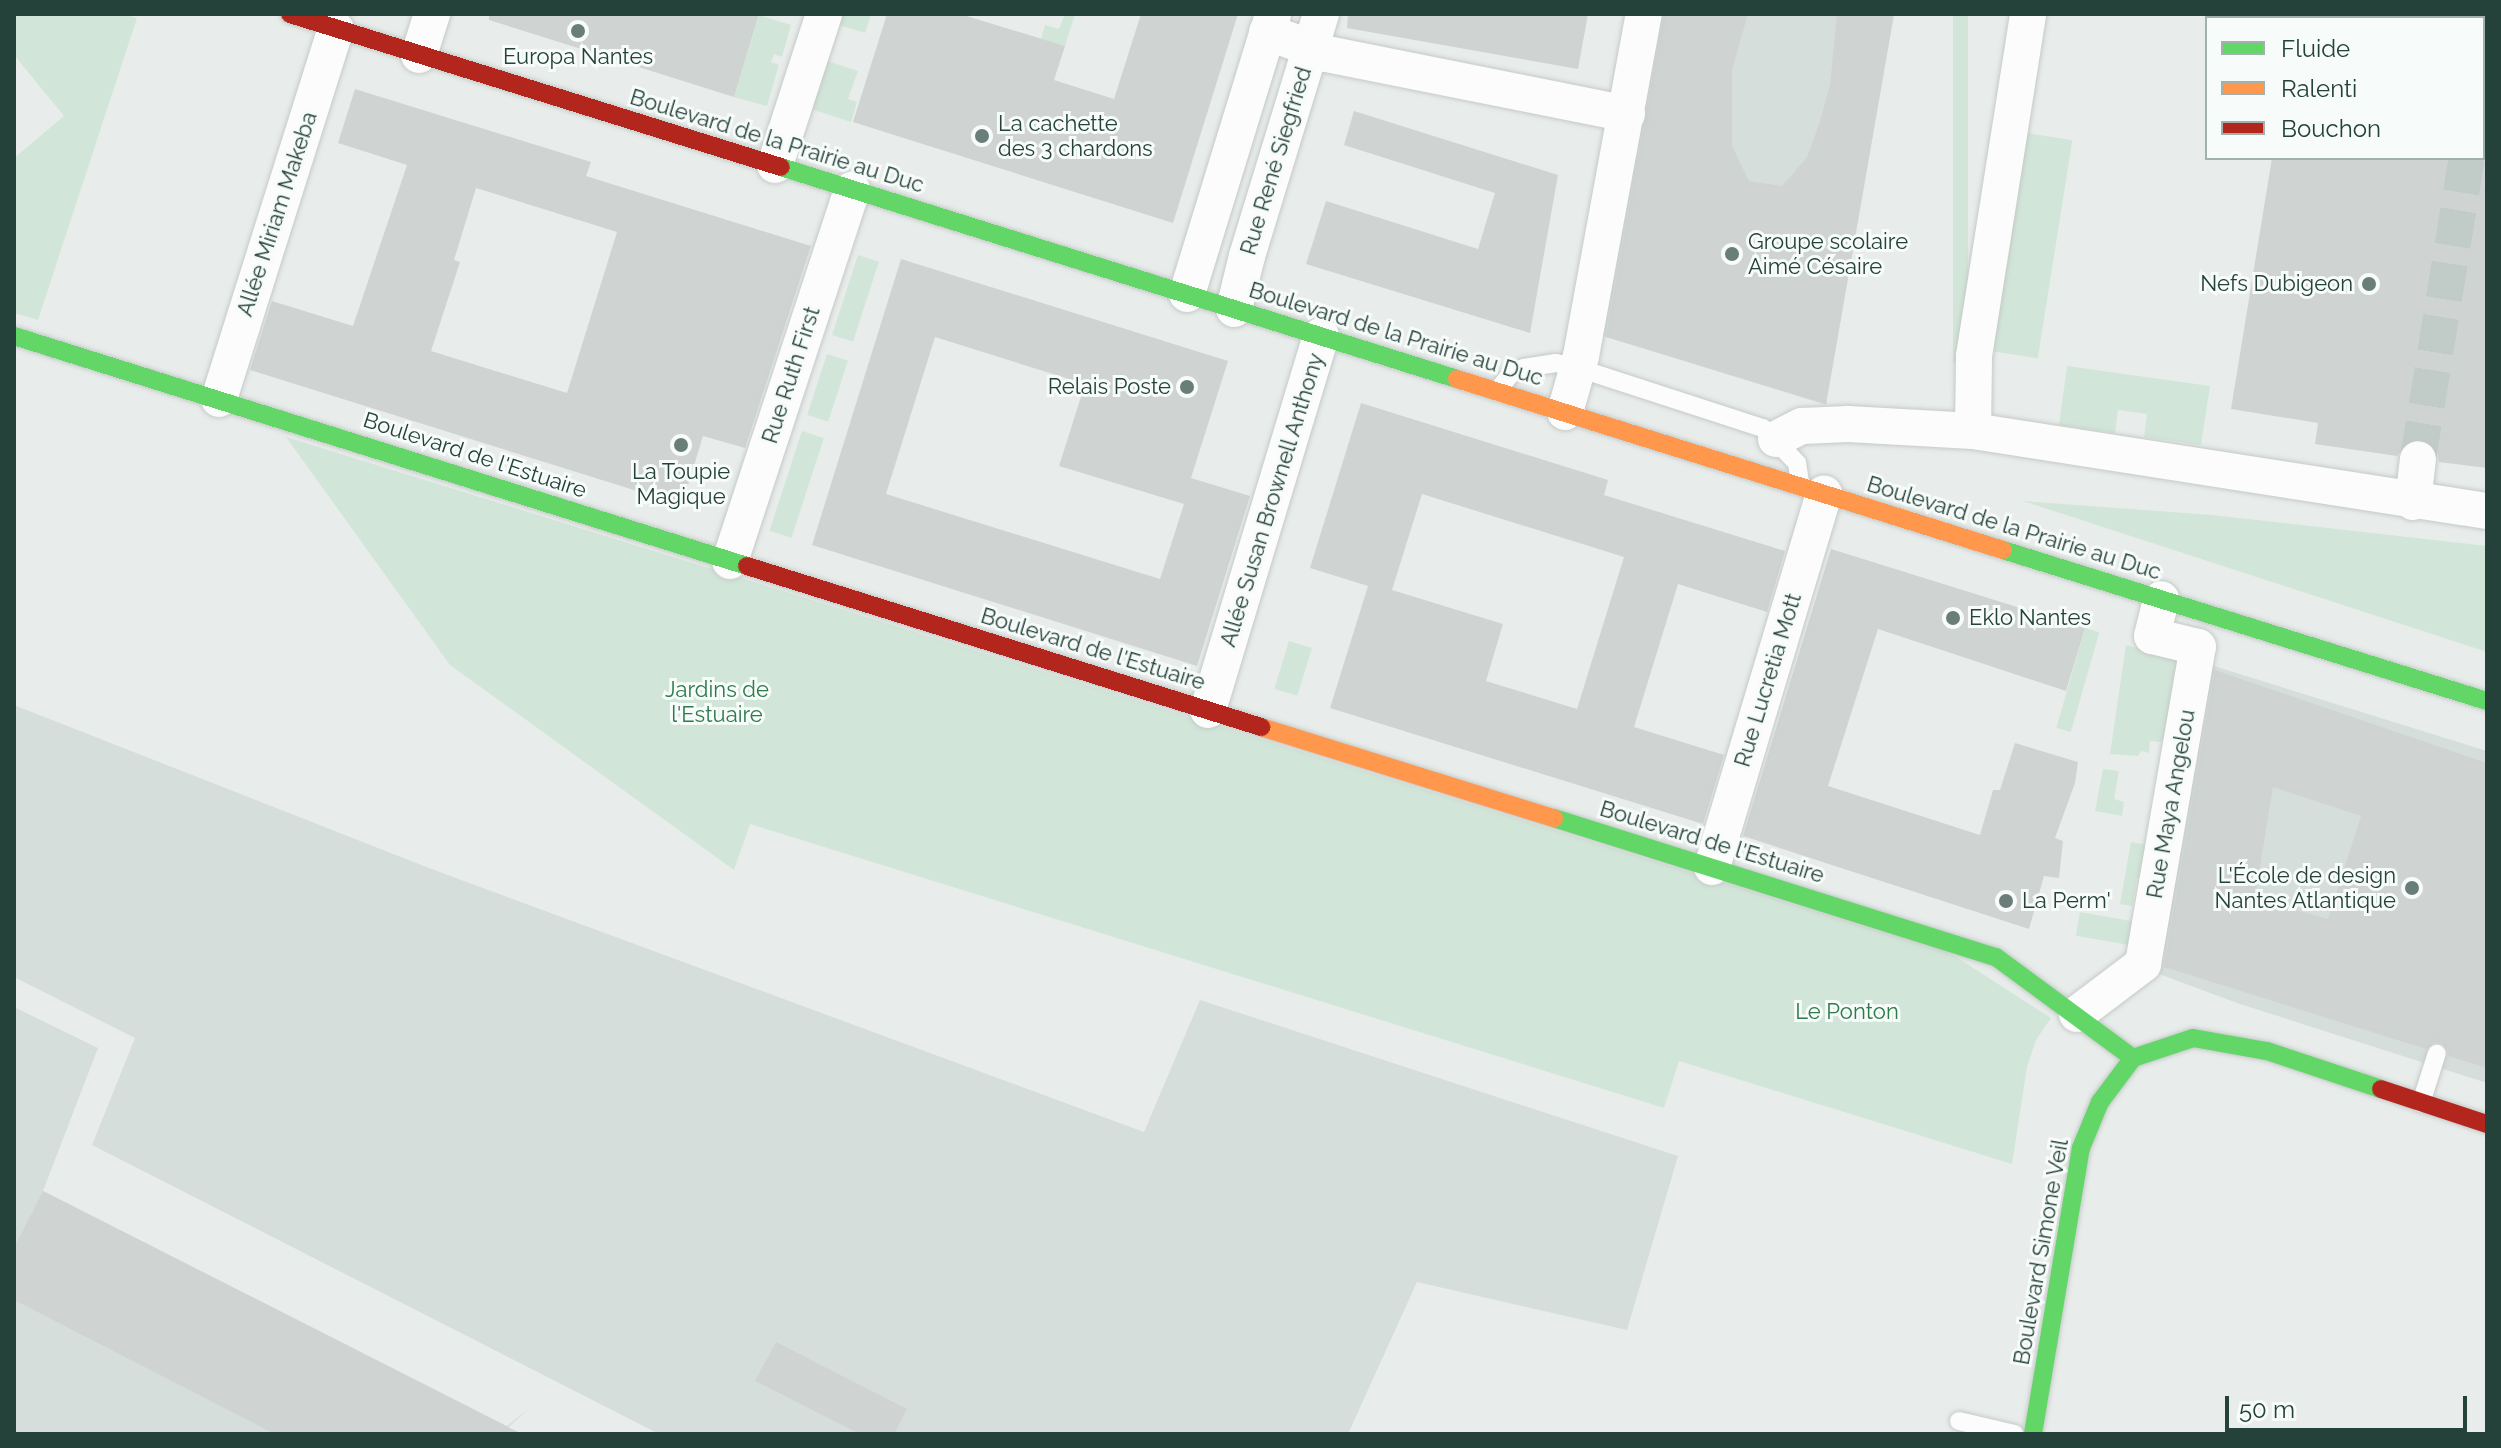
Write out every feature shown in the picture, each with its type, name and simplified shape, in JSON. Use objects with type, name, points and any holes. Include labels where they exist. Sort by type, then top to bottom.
[{"type":"main road","name":"Boulevard de la Prairie au Duc","points":[[290,14],[2487,701]]},
{"type":"main road","name":"Boulevard de l'Estuaire","points":[[14,336],[1996,957],[2133,1058]]},
{"type":"main road","points":[[2133,1058],[2193,1038],[2267,1051],[2487,1124]]},
{"type":"main road","name":"Boulevard Simone Veil","points":[[2033,1434],[2081,1148],[2100,1102],[2133,1058]]},
{"type":"street","points":[[419,55],[432,14]]},
{"type":"street","points":[[775,165],[824,14]]},
{"type":"street","name":"Rue René Siegfried","points":[[1234,309],[1247,256],[1321,14]]},
{"type":"street","points":[[1565,412],[1578,368],[1644,14]]},
{"type":"street","points":[[1973,431],[1974,356],[2028,14]]},
{"type":"street","points":[[1270,23],[1310,48],[1347,59],[1627,114]]},
{"type":"street","name":"Rue René Siegfried","points":[[1187,294],[1270,23]]},
{"type":"street","name":"Allée Miriam Makeba","points":[[219,399],[336,29]]},
{"type":"street","name":"Rue Ruth First","points":[[730,561],[852,189]]},
{"type":"street","name":"Allée Susan Brownell Anthony","points":[[1208,710],[1321,336]]},
{"type":"street","points":[[1776,439],[1802,426],[1848,424],[1973,431],[2220,468],[2413,502],[2487,511]]},
{"type":"street","points":[[2413,502],[2418,459]]},
{"type":"street","name":"Rue Lucretia Mott","points":[[1712,867],[1813,490]]},
{"type":"street","name":"Rue Maya Angelou","points":[[2077,1014],[2143,964],[2198,647],[2152,636],[2161,599]]},
{"type":"lane","points":[[1497,391],[1511,374],[1524,368],[1556,363],[1578,368],[1755,424],[1776,439],[1797,463],[1813,490]]},
{"type":"lane","points":[[2421,1103],[2437,1053]]},
{"type":"lane","points":[[1959,1421],[2015,1434]]},
{"type":"shaded area","name":"Groupe scolaire Aimé Césaire","points":[[1654,14],[1894,14],[1826,405],[1597,334]]},
{"type":"shaded area","name":"L'École de design Nantes Atlantique","points":[[2201,662],[2487,751],[2487,1083],[2237,1003],[2151,971]]},
{"type":"shaded area","points":[[14,705],[429,868],[1144,1132],[1200,1000],[1678,1156],[1627,1330],[1417,1282],[1348,1434],[659,1434],[92,1145],[135,1038],[14,977]]},
{"type":"shaded area","points":[[14,1007],[98,1048],[43,1191],[507,1426],[532,1406],[501,1434],[14,1434]]},
{"type":"green space","points":[[14,14],[123,14],[137,18],[38,320],[14,313],[14,158],[64,116],[14,55]]},
{"type":"green space","points":[[843,14],[871,14],[865,33],[839,25]]},
{"type":"green space","points":[[1065,14],[1075,14],[1065,46],[1041,39],[1045,25],[1059,29]]},
{"type":"green space","points":[[1953,14],[1968,14],[1968,363],[1953,363]]},
{"type":"green space","points":[[759,15],[791,25],[782,57],[774,54],[771,62],[779,65],[767,106],[734,97]]},
{"type":"green space","points":[[821,59],[858,71],[848,99],[857,102],[851,122],[805,107]]},
{"type":"green space","points":[[2021,132],[2072,140],[2038,358],[1986,350]]},
{"type":"green space","points":[[858,255],[879,262],[853,342],[832,335]]},
{"type":"green space","points":[[827,354],[848,361],[828,422],[807,415]]},
{"type":"green space","points":[[2067,366],[2210,386],[2201,445],[2144,437],[2147,414],[2118,410],[2115,433],[2059,425]]},
{"type":"green space","points":[[802,431],[824,438],[791,538],[770,531]]},
{"type":"green space","name":"Jardins de l'Estuaire","points":[[286,437],[1950,953],[2051,1018],[2036,1040],[2027,1067],[2012,1164],[1679,1061],[1664,1108],[750,824],[734,870],[450,665]]},
{"type":"green space","points":[[2023,501],[2212,515],[2487,546],[2487,652]]},
{"type":"green space","points":[[2085,628],[2099,632],[2071,732],[2056,728]]},
{"type":"green space","points":[[1289,641],[1312,648],[1297,696],[1274,689]]},
{"type":"green space","points":[[2126,645],[2181,660],[2166,736],[2161,742],[2150,741],[2149,753],[2141,751],[2138,756],[2110,754]]},
{"type":"green space","points":[[2103,769],[2119,771],[2114,799],[2124,802],[2122,816],[2095,811]]},
{"type":"green space","points":[[2131,842],[2159,847],[2154,881],[2137,878],[2132,906],[2120,904]]},
{"type":"green space","points":[[2080,912],[2135,922],[2131,945],[2076,936]]},
{"type":"building","points":[[489,14],[759,14],[734,97],[489,20]]},
{"type":"building","points":[[887,14],[960,14],[1065,46],[1054,80],[1114,99],[1141,14],[1238,14],[1173,223],[853,122]]},
{"type":"building","points":[[1348,14],[1588,14],[1578,69],[1347,28]]},
{"type":"building","name":"Groupe scolaire Aimé Césaire","points":[[1664,14],[1748,14],[1732,70],[1732,146],[1749,181],[1782,186],[1807,157],[1820,121],[1830,85],[1837,14],[1894,14],[1826,404],[1606,337]]},
{"type":"building","points":[[355,89],[591,162],[586,176],[811,246],[745,448],[703,436],[682,505],[250,370],[272,301],[353,326],[407,165],[338,143]],"holes":[[[476,188],[617,232],[567,393],[431,351],[460,262],[454,260]]]},
{"type":"building","points":[[1354,111],[1558,175],[1530,333],[1306,264],[1326,201],[1478,249],[1495,193],[1344,145]]},
{"type":"building","name":"Nefs Dubigeon","points":[[2487,158],[2487,468],[2439,462],[2437,450],[2421,438],[2409,440],[2397,456],[2315,444],[2318,423],[2231,409],[2272,160]]},
{"type":"building","points":[[901,259],[1228,361],[1191,478],[1250,496],[1197,666],[812,545]],"holes":[[[935,337],[1085,384],[1059,466],[1184,504],[1160,579],[886,494]]]},
{"type":"building","points":[[1361,403],[1608,480],[1604,495],[1785,551],[1767,612],[1678,584],[1634,727],[1724,755],[1703,824],[1330,708],[1368,586],[1310,568]],"holes":[[[1422,494],[1624,557],[1577,709],[1486,681],[1503,624],[1392,590]]]},
{"type":"building","points":[[1831,549],[2085,628],[2066,691],[1878,629],[1828,786],[1980,835],[1993,790],[2000,790],[2015,743],[2078,762],[2075,783],[2055,838],[2063,841],[2059,878],[2044,876],[2029,929],[1743,836]]},
{"type":"building","name":"L'École de design Nantes Atlantique","points":[[2215,670],[2487,763],[2487,1068],[2448,1056],[2448,1050],[2441,1042],[2434,1042],[2426,1049],[2164,967]],"holes":[[[2273,787],[2361,816],[2328,919],[2255,898]]]},
{"type":"building","points":[[43,1191],[522,1434],[275,1434],[14,1300],[14,1248]]},
{"type":"building","points":[[776,1342],[907,1409],[894,1434],[860,1434],[755,1381]]},
{"type":"tunnel","points":[[2485,49],[2487,37]]},
{"type":"tunnel","points":[[2418,459],[2467,160]]},
{"type":"traffic: fast","points":[[781,167],[1457,379]]},
{"type":"traffic: fast","points":[[14,336],[747,566]]},
{"type":"traffic: fast","points":[[2003,550],[2487,701]]},
{"type":"traffic: fast","points":[[1554,818],[1996,957],[2133,1058]]},
{"type":"traffic: fast","points":[[2033,1434],[2081,1148],[2100,1102],[2133,1058],[2193,1038],[2267,1051],[2381,1089]]},
{"type":"traffic: slow","points":[[1457,379],[2003,550]]},
{"type":"traffic: slow","points":[[1261,727],[1554,818]]},
{"type":"traffic: jam","points":[[290,14],[781,167]]},
{"type":"traffic: jam","points":[[747,566],[1261,727]]},
{"type":"traffic: jam","points":[[2381,1089],[2487,1124]]},
{"type":"place","name":"Europa Nantes","points":[[578,31]]},
{"type":"place","name":"La cachette des 3 chardons","points":[[982,136]]},
{"type":"place","name":"Groupe scolaire Aimé Césaire","points":[[1732,254]]},
{"type":"place","name":"Nefs Dubigeon","points":[[2369,284]]},
{"type":"place","name":"Relais Poste","points":[[1187,387]]},
{"type":"place","name":"La Toupie Magique","points":[[681,445]]},
{"type":"place","name":"Eklo Nantes","points":[[1953,618]]},
{"type":"place","name":"L'École de design Nantes Atlantique","points":[[2412,888]]},
{"type":"place","name":"La Perm'","points":[[2006,901]]},
{"type":"park label","name":"Le Ponton","points":[[1847,1012]]}]
